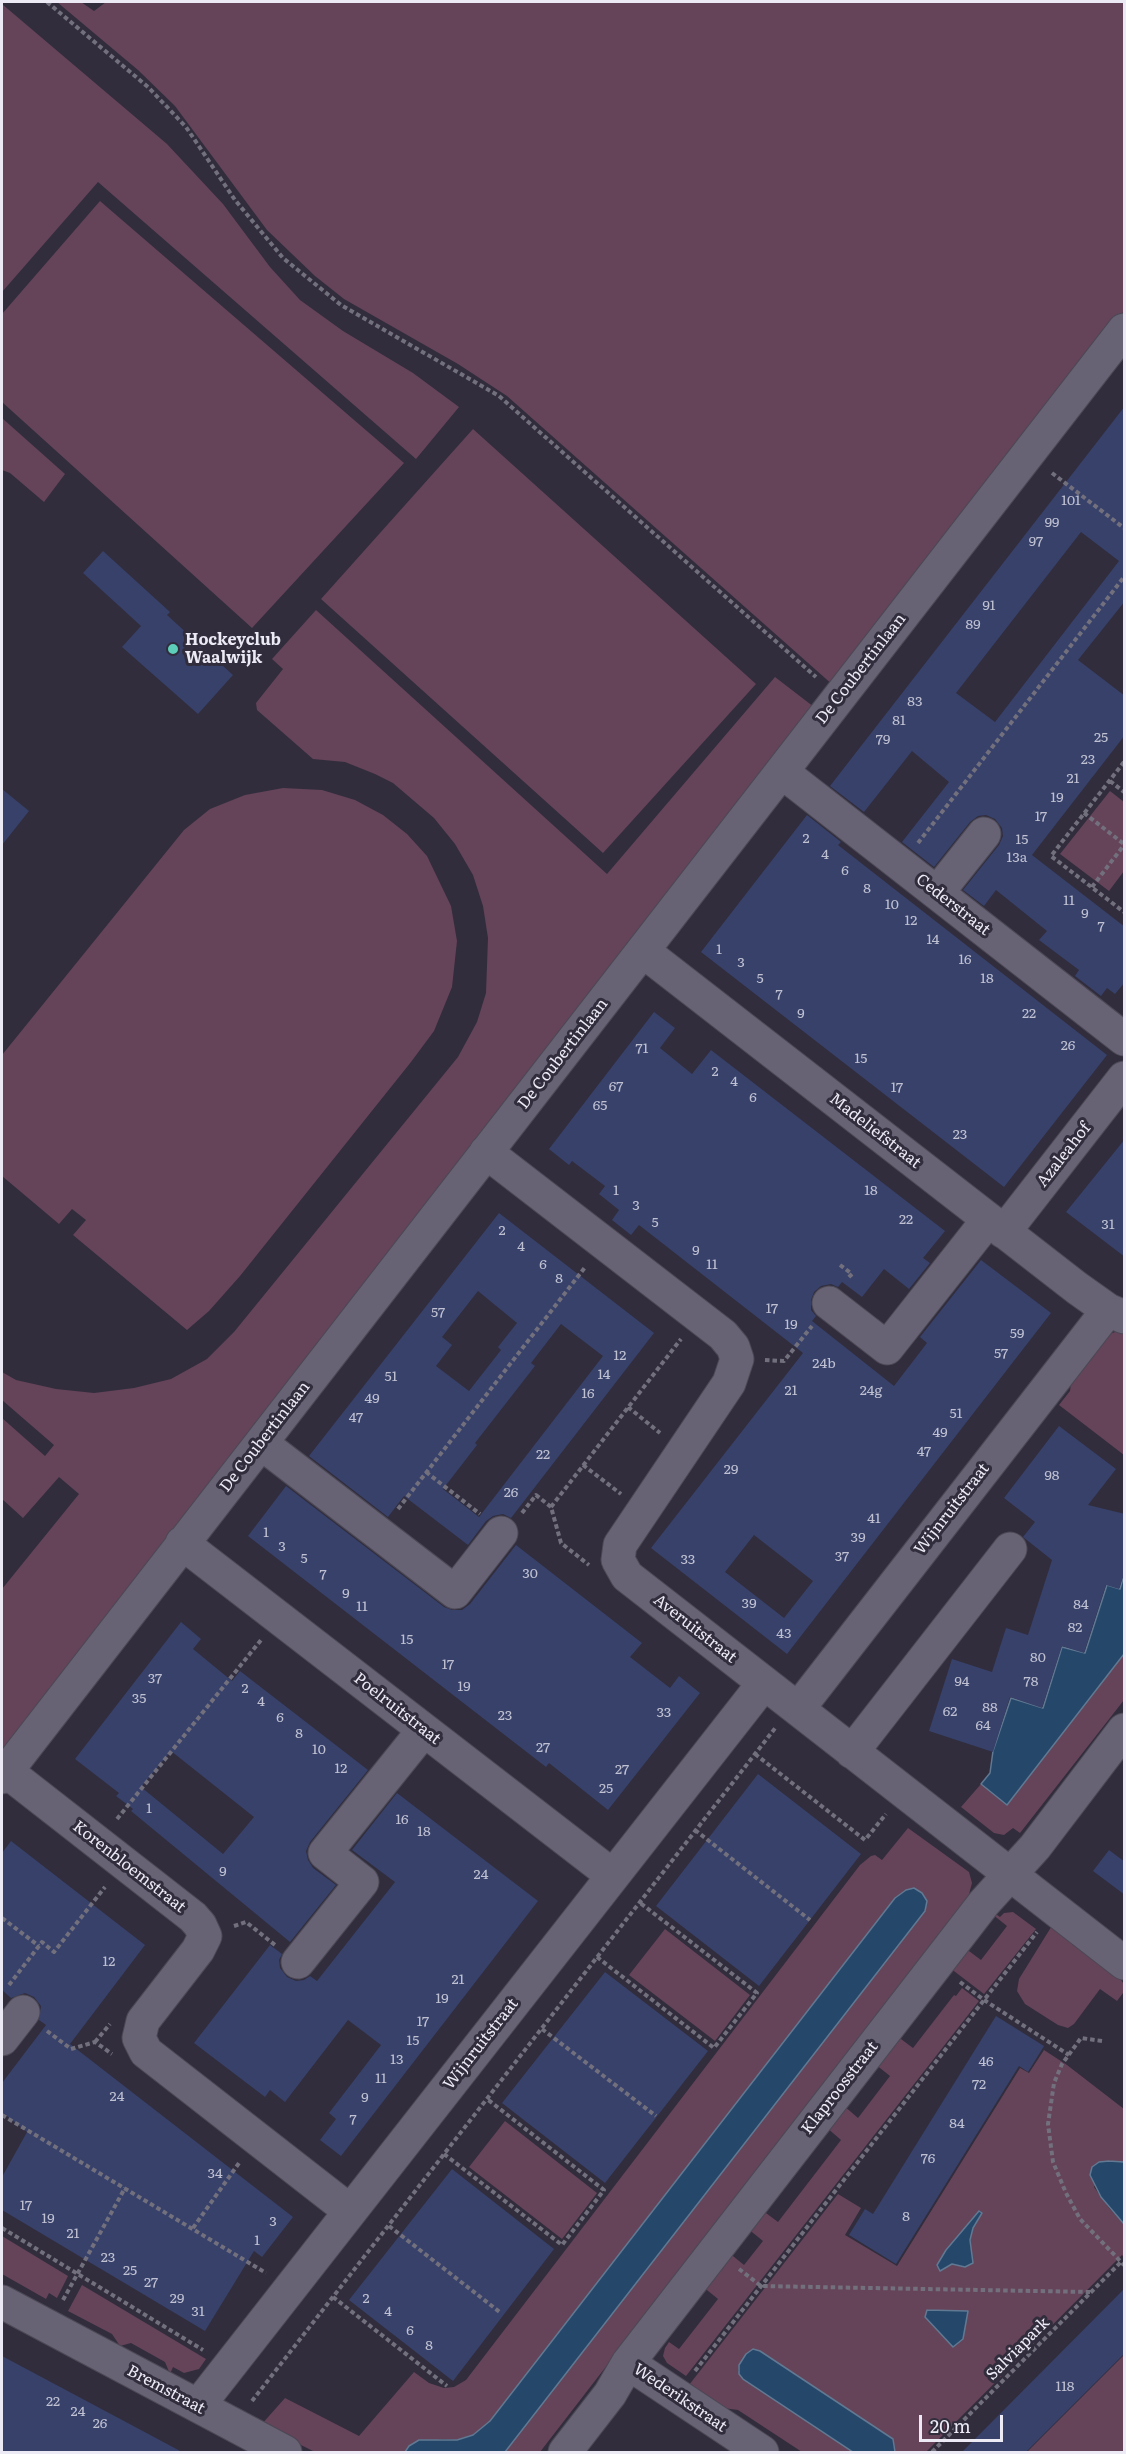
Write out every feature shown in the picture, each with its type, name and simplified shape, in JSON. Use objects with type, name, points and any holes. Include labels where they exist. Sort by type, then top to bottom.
[{"type":"street","name":"De Coubertinlaan","points":[[4,1774],[1028,454],[1122,340]]},
{"type":"street","name":"Cederstraat","points":[[782,772],[1125,1039]]},
{"type":"street","points":[[937,893],[984,834]]},
{"type":"street","name":"Madeliefstraat","points":[[643,951],[996,1226],[1116,1314]]},
{"type":"street","name":"Azaleahof","points":[[829,1303],[887,1348],[1125,1078]]},
{"type":"street","points":[[486,1152],[723,1335],[733,1347],[737,1359]]},
{"type":"street","name":"Wijnruitstraat","points":[[795,1707],[1116,1314]]},
{"type":"street","name":"Averuitstraat","points":[[737,1359],[729,1383],[620,1545],[618,1560],[627,1576],[1125,1964]]},
{"type":"street","points":[[261,1443],[455,1592],[501,1533]]},
{"type":"street","name":"Poelruitstraat","points":[[182,1543],[612,1875]]},
{"type":"street","points":[[852,1752],[1010,1549]]},
{"type":"street","name":"Wijnruitstraat","points":[[198,2406],[764,1683]]},
{"type":"street","points":[[298,1962],[362,1882],[325,1853],[424,1730]]},
{"type":"street","name":"Klaproosstraat","points":[[565,2452],[610,2394],[628,2363],[984,1903],[1035,1847],[1125,1730]]},
{"type":"street","name":"Korenbloemstraat","points":[[4,1774],[193,1917],[205,1936]]},
{"type":"street","points":[[205,1936],[198,1950],[143,2021],[139,2038],[146,2052],[350,2211]]},
{"type":"street","points":[[2,2039],[15,2000]]},
{"type":"street","name":"Bremstraat","points":[[2,2302],[285,2452]]},
{"type":"street","name":"Wederikstraat","points":[[628,2363],[762,2452]]},
{"type":"path","points":[[47,2],[148,87],[186,127],[235,200],[283,258],[341,305],[499,396],[838,698]]},
{"type":"path","points":[[1028,454],[1125,528]]},
{"type":"path","points":[[901,864],[1125,577]]},
{"type":"path","points":[[1125,762],[1051,856],[1125,912]]},
{"type":"path","points":[[1110,781],[1125,792]]},
{"type":"path","points":[[1084,813],[1125,844],[1092,887]]},
{"type":"path","points":[[379,1534],[603,1243]]},
{"type":"path","points":[[737,1359],[784,1361],[852,1274],[840,1265]]},
{"type":"path","points":[[551,1507],[698,1316]]},
{"type":"path","points":[[628,1407],[683,1451]]},
{"type":"path","points":[[583,1465],[643,1511]]},
{"type":"path","points":[[98,1843],[279,1618]]},
{"type":"path","points":[[234,2425],[695,1830],[795,1707]]},
{"type":"path","points":[[755,1754],[865,1840],[903,1791]]},
{"type":"path","points":[[695,1830],[810,1920]]},
{"type":"path","points":[[2,1918],[54,1952],[123,1862]]},
{"type":"path","points":[[597,1957],[714,2048],[757,1993],[639,1902]]},
{"type":"path","points":[[676,2395],[1055,1910]]},
{"type":"path","points":[[205,1936],[246,1922],[298,1962]]},
{"type":"path","points":[[41,1944],[15,2000],[70,2049],[95,2042],[111,2054],[139,2038]]},
{"type":"path","points":[[937,1964],[984,2000],[1069,2055]]},
{"type":"path","points":[[542,2028],[656,2116]]},
{"type":"path","name":"Salviapark","points":[[932,2452],[1090,2292],[1123,2263],[1080,2219],[1053,2162],[1048,2124],[1052,2093],[1062,2064],[1082,2038],[1102,2041]]},
{"type":"path","points":[[444,2154],[562,2245],[604,2190],[487,2099]]},
{"type":"path","points":[[2,2115],[291,2287]]},
{"type":"path","points":[[192,2229],[258,2139]]},
{"type":"path","points":[[48,2327],[125,2188]]},
{"type":"path","points":[[389,2226],[501,2313]]},
{"type":"path","points":[[2,2228],[230,2366]]},
{"type":"path","points":[[715,2250],[761,2286],[1090,2292]]},
{"type":"path","points":[[333,2297],[447,2386]]},
{"type":"shaded area","points":[[57,2],[81,2],[94,11],[106,2],[1124,2],[1124,311],[834,686],[507,396],[458,364],[344,299],[315,276],[267,230],[175,106],[138,70]]},
{"type":"shaded area","points":[[2,4],[167,144],[223,204],[270,267],[300,300],[343,331],[413,373],[459,407],[416,459],[98,182],[2,292]]},
{"type":"shaded area","points":[[100,201],[404,463],[252,628],[2,402],[2,314]]},
{"type":"shaded area","points":[[2,418],[65,474],[44,502],[10,473],[2,470]]},
{"type":"shaded area","points":[[473,429],[756,684],[603,853],[321,599]]},
{"type":"shaded area","points":[[316,610],[607,874],[775,677],[814,707],[2,1766],[2,1589],[79,1494],[59,1477],[23,1518],[2,1499],[2,1418],[45,1456],[54,1445],[2,1400],[2,1372],[16,1380],[56,1389],[94,1393],[134,1388],[171,1379],[207,1359],[234,1332],[458,1057],[477,1022],[486,993],[488,938],[483,906],[473,875],[455,844],[434,818],[393,783],[375,774],[345,762],[313,759],[257,710],[256,703],[283,669],[272,659]]},
{"type":"shaded area","points":[[283,788],[322,790],[355,800],[383,815],[407,834],[427,856],[451,906],[457,941],[452,987],[434,1031],[411,1062],[240,1276],[209,1311],[187,1330],[73,1235],[86,1220],[72,1209],[59,1224],[2,1176],[2,1055],[184,830],[210,809],[245,795]]},
{"type":"shaded area","points":[[1110,791],[1124,802],[1124,871],[1109,891],[1060,854]]},
{"type":"shaded area","points":[[1124,1332],[1124,1455],[1059,1405],[1070,1391],[1072,1375],[1107,1335]]},
{"type":"shaded area","points":[[1124,1654],[1124,1700],[1020,1833],[1013,1828],[1004,1835],[994,1833],[961,1807],[981,1784],[1008,1804]]},
{"type":"shaded area","points":[[908,1828],[969,1872],[972,1883],[968,1898],[540,2452],[505,2452],[925,1911],[927,1901],[906,1890],[895,1898],[490,2421],[473,2435],[457,2440],[442,2439],[409,2446],[405,2452],[315,2452],[261,2425],[285,2398],[359,2436],[414,2372],[429,2383],[444,2388],[454,2387],[466,2380],[860,1865],[875,1855],[882,1860]]},
{"type":"shaded area","points":[[993,1912],[1000,1917],[1004,1913],[1013,1912],[1036,1929],[984,1994],[950,1968],[965,1948],[981,1960],[1007,1926],[992,1914]]},
{"type":"shaded area","points":[[1053,1924],[1120,1978],[1123,1983],[1123,1993],[1117,2001],[1100,1989],[1074,2024],[1068,2028],[1058,2025],[1025,2004],[1017,1991],[1019,1979]]},
{"type":"shaded area","points":[[665,1929],[750,1995],[715,2041],[629,1975]]},
{"type":"shaded area","points":[[962,1988],[979,2001],[686,2376],[667,2363],[663,2356],[669,2342],[679,2349],[718,2299],[702,2286],[728,2252],[744,2265],[763,2241],[747,2228],[762,2210],[778,2222],[841,2140],[826,2127],[843,2105],[858,2118],[890,2076],[875,2064],[897,2036],[913,2048]]},
{"type":"shaded area","points":[[1044,2050],[1124,2109],[1124,2162],[1109,2161],[1094,2187],[1124,2224],[1124,2257],[1122,2255],[926,2452],[895,2452],[895,2449],[746,2354],[738,2370],[743,2379],[853,2452],[802,2452],[738,2410],[723,2408],[689,2385],[838,2194],[861,2208],[845,2235],[897,2266],[1020,2068],[1029,2073]],"holes":[[[980,2211],[982,2213],[973,2228],[970,2241],[973,2263],[965,2267],[952,2264],[946,2250]]]},
{"type":"shaded area","points":[[505,2121],[597,2193],[562,2239],[469,2167]]},
{"type":"shaded area","points":[[2,2236],[68,2276],[57,2298],[49,2293],[46,2299],[2,2274]]},
{"type":"shaded area","points":[[82,2285],[206,2359],[199,2369],[184,2373],[173,2367],[170,2374],[165,2362],[131,2343],[120,2346],[112,2334],[68,2311]]},
{"type":"shaded area","points":[[1124,2355],[1124,2452],[1027,2452]]},
{"type":"water","points":[[1124,1575],[1124,1654],[1007,1805],[981,1784],[990,1773],[993,1751],[1011,1698],[1043,1708],[1062,1647],[1085,1653],[1107,1585],[1120,1589]]},
{"type":"water","points":[[914,1888],[922,1893],[927,1901],[925,1911],[505,2452],[405,2452],[409,2446],[419,2440],[457,2440],[473,2435],[490,2421],[895,1898],[906,1890]]},
{"type":"water","points":[[1099,2162],[1124,2162],[1124,2224],[1101,2197],[1090,2175],[1092,2167]]},
{"type":"water","points":[[979,2211],[982,2213],[973,2228],[970,2240],[973,2263],[965,2267],[952,2264],[940,2271],[937,2265],[946,2250]]},
{"type":"water","points":[[927,2310],[968,2311],[963,2339],[953,2347],[925,2317]]},
{"type":"water","points":[[753,2349],[760,2351],[893,2439],[895,2452],[853,2452],[743,2379],[739,2374],[739,2365],[746,2354]]},
{"type":"building","points":[[1125,406],[1125,601],[1078,660],[1125,696],[1125,735],[1032,855],[1125,927],[1125,982],[1115,994],[1107,988],[1101,996],[1075,976],[1079,970],[1039,940],[1047,931],[996,890],[984,906],[963,890],[999,845],[1003,836],[1002,828],[995,819],[986,815],[978,816],[970,822],[934,867],[902,842],[949,782],[912,751],[864,812],[830,786]],"holes":[[[1081,532],[1119,561],[995,722],[956,693]]]},
{"type":"building","points":[[103,551],[170,612],[167,615],[233,675],[198,714],[122,647],[141,626],[83,573]]},
{"type":"building","points":[[2,789],[29,811],[2,845]]},
{"type":"building","points":[[807,815],[841,842],[838,845],[1107,1055],[1004,1187],[701,952]]},
{"type":"building","points":[[654,1012],[675,1028],[660,1048],[692,1074],[711,1050],[945,1231],[923,1258],[930,1263],[909,1289],[884,1269],[862,1297],[842,1282],[838,1287],[831,1284],[821,1286],[814,1292],[811,1300],[811,1310],[816,1316],[812,1321],[894,1386],[927,1343],[920,1337],[981,1260],[1051,1313],[787,1654],[651,1548],[803,1353],[639,1225],[631,1235],[612,1220],[619,1210],[599,1194],[605,1186],[572,1161],[569,1165],[549,1149]],"holes":[[[754,1535],[813,1581],[784,1618],[725,1572]]]},
{"type":"building","points":[[1125,1139],[1125,1257],[1066,1212]]},
{"type":"building","points":[[499,1213],[654,1333],[511,1518],[503,1514],[493,1516],[486,1521],[468,1545],[404,1496],[388,1517],[309,1456]],"holes":[[[478,1291],[517,1323],[498,1347],[501,1350],[469,1391],[436,1366],[452,1345],[442,1337]],[[561,1324],[603,1356],[479,1517],[443,1489],[477,1445],[475,1443],[535,1366],[531,1363]]]},
{"type":"building","points":[[1059,1426],[1116,1469],[1088,1505],[1125,1514],[1125,1571],[1119,1589],[1106,1585],[1084,1653],[1062,1646],[1042,1708],[1010,1697],[993,1752],[929,1731],[952,1659],[992,1672],[1006,1628],[1028,1635],[1052,1560],[1023,1537],[1035,1522],[1004,1498]]},
{"type":"building","points":[[286,1486],[444,1607],[452,1610],[462,1610],[470,1604],[516,1545],[642,1643],[630,1657],[670,1688],[679,1676],[700,1693],[608,1810],[549,1763],[546,1767],[248,1536]]},
{"type":"building","points":[[181,1622],[201,1639],[193,1649],[232,1681],[240,1671],[368,1770],[310,1842],[306,1851],[308,1860],[313,1868],[336,1885],[290,1942],[131,1811],[133,1809],[116,1796],[119,1793],[75,1759]],"holes":[[[171,1751],[254,1817],[223,1854],[141,1787]]]},
{"type":"building","points":[[758,1774],[861,1854],[759,1986],[656,1906]]},
{"type":"building","points":[[397,1793],[538,1901],[341,2156],[320,2140],[336,2119],[329,2113],[381,2045],[348,2020],[285,2102],[270,2090],[265,2097],[194,2043],[270,1945],[282,1954],[279,1960],[280,1968],[287,1977],[296,1981],[310,1976],[317,1981],[395,1882],[352,1850]]},
{"type":"building","points":[[11,1841],[145,1945],[70,2044],[293,2217],[262,2257],[254,2251],[205,2331],[2,2210],[2,2177],[27,2132],[2,2112],[2,2083],[46,2025],[39,2020],[41,2006],[34,1997],[25,1993],[11,1998],[2,1990],[2,1853]]},
{"type":"building","points":[[1109,1850],[1125,1862],[1125,1895],[1093,1871]]},
{"type":"building","points":[[605,1972],[708,2051],[605,2183],[502,2103]]},
{"type":"building","points":[[996,2016],[1044,2046],[1028,2072],[1019,2066],[896,2264],[849,2235],[865,2209],[873,2214]]},
{"type":"building","points":[[452,2169],[554,2249],[453,2381],[349,2300]]},
{"type":"building","points":[[1125,2288],[1125,2353],[1026,2452],[962,2452]]},
{"type":"building","points":[[2,2356],[139,2429],[182,2452],[2,2452]]},
{"type":"place","name":"Hockeyclub Waalwijk","points":[[173,649]]}]
